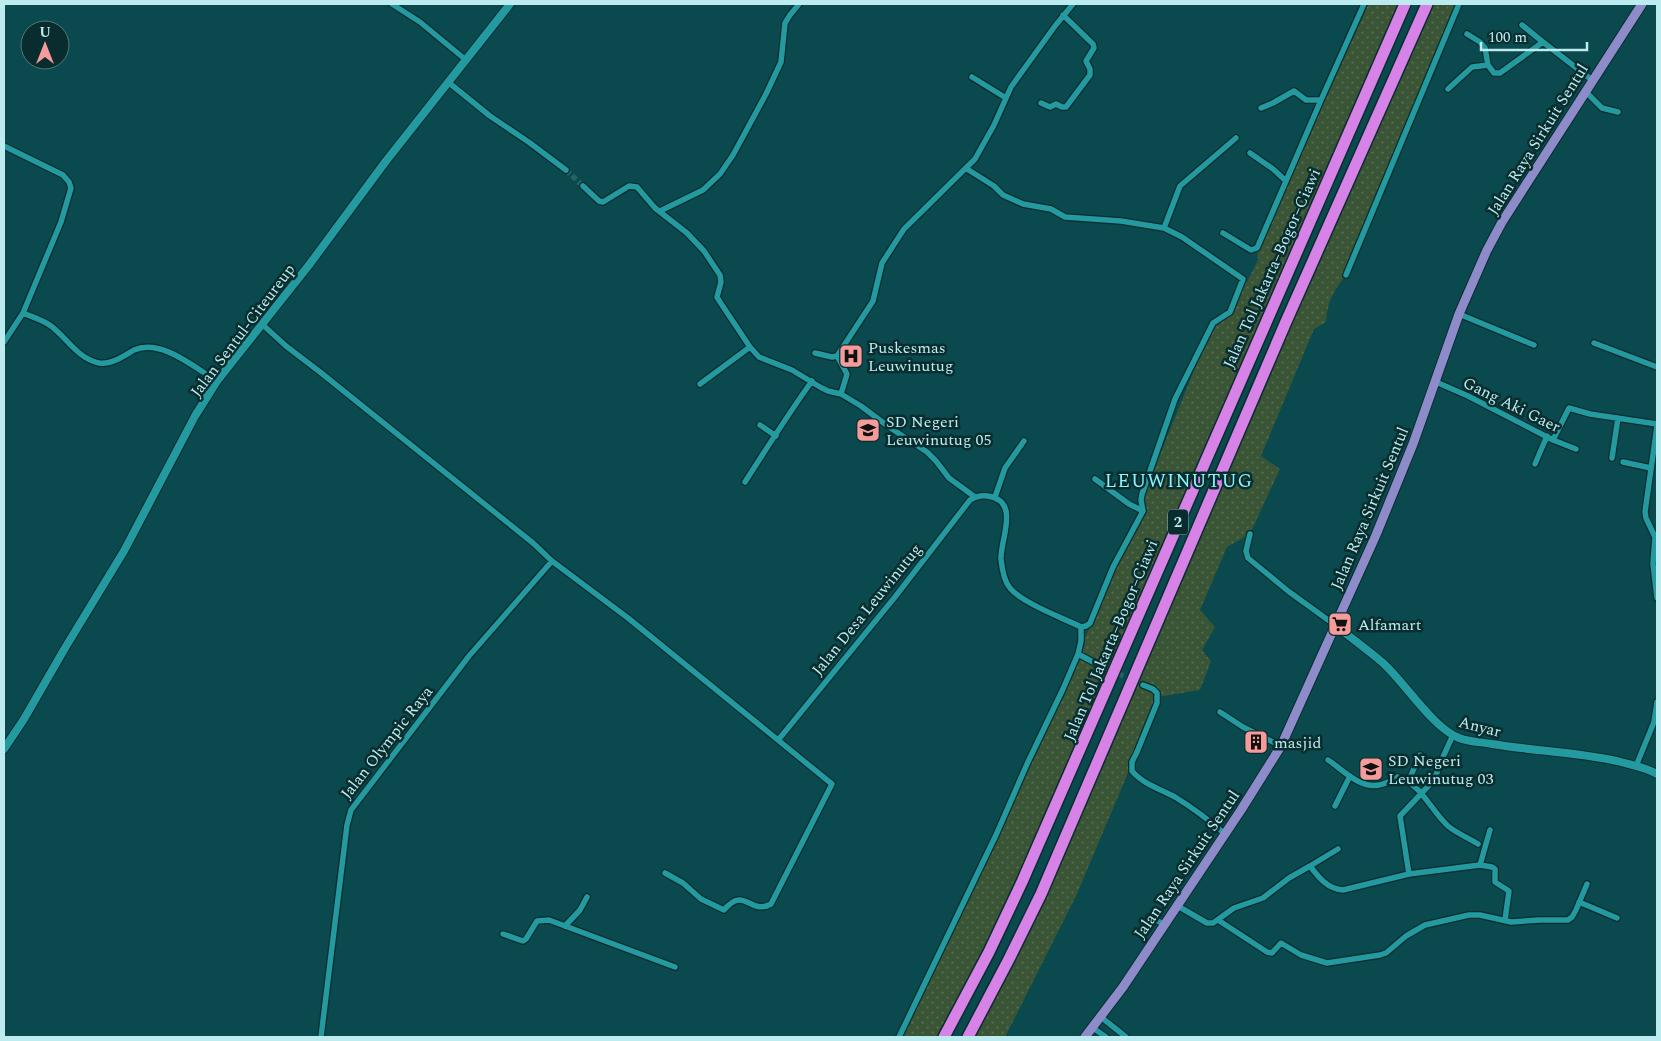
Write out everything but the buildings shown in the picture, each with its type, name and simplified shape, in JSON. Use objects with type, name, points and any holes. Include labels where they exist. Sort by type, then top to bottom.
[{"type":"highway","name":"Jalan Tol Jakarta–Bogor–Ciawi","points":[[944,1037],[989,952],[1025,875],[1405,4]]},
{"type":"highway","name":"2","points":[[968,1037],[1009,959],[1040,894],[1281,332],[1427,4]]},
{"type":"main road","name":"Jalan Raya Sirkuit Sentul","points":[[1085,1037],[1123,987],[1281,746],[1376,535],[1436,382],[1459,314],[1487,250],[1502,222],[1642,4]]},
{"type":"street","points":[[392,4],[420,22],[466,60]]},
{"type":"street","name":"Jalan Sentul-Citeureup","points":[[4,749],[24,719],[124,551],[195,416],[217,381],[263,325],[386,162],[510,4]]},
{"type":"street","points":[[660,211],[703,190],[720,174],[733,155],[781,62],[785,23],[799,4]]},
{"type":"street","points":[[834,357],[873,300],[882,263],[904,229],[967,169],[983,146],[1011,87],[1073,4]]},
{"type":"street","points":[[1223,233],[1251,250],[1256,248],[1364,4]]},
{"type":"street","points":[[1346,275],[1459,4]]},
{"type":"street","points":[[1040,103],[1050,107],[1056,104],[1066,107],[1090,75],[1090,69],[1086,61],[1094,46],[1063,15]]},
{"type":"street","points":[[1522,25],[1592,80]]},
{"type":"street","points":[[1467,34],[1480,42],[1485,48],[1488,64],[1494,73],[1500,73],[1543,42]]},
{"type":"street","points":[[1448,89],[1472,66],[1488,64]]},
{"type":"street","points":[[972,77],[1006,98]]},
{"type":"street","points":[[448,82],[490,116],[566,170]]},
{"type":"street","points":[[1260,108],[1273,103],[1294,90],[1306,100],[1321,100]]},
{"type":"street","points":[[1585,91],[1602,108],[1618,112]]},
{"type":"street","points":[[1164,228],[1180,186],[1236,138]]},
{"type":"street","points":[[4,146],[63,174],[71,188],[61,222],[23,313],[4,342]]},
{"type":"street","points":[[1250,153],[1273,169],[1286,182]]},
{"type":"street","points":[[583,186],[599,201],[603,202],[629,186],[637,187],[660,211],[687,233],[712,263],[720,275],[721,282],[717,297],[750,347],[759,357],[792,370],[828,391],[841,394],[927,452],[949,478],[975,497],[995,497],[1002,502],[1006,512],[1006,534],[1001,558],[1004,574],[1010,589],[1027,601],[1081,626],[1086,626],[1090,623],[1113,567],[1143,511],[1142,494],[1175,398],[1213,324],[1230,312],[1243,279],[1182,237],[1164,228],[1121,221],[1065,217],[1051,209],[1023,204],[1003,195],[994,186],[967,169]]},
{"type":"street","points":[[23,313],[49,325],[81,355],[97,363],[108,364],[145,346],[157,347],[180,358],[217,381]]},
{"type":"street","points":[[1459,314],[1534,345]]},
{"type":"street","points":[[263,325],[286,346],[552,560],[628,618],[779,739],[832,784],[771,904],[764,908],[759,908],[747,901],[737,900],[730,903],[724,910],[701,899],[683,883],[666,873]]},
{"type":"street","points":[[1594,343],[1657,367]]},
{"type":"street","points":[[700,384],[750,347]]},
{"type":"street","points":[[815,353],[834,357],[847,374],[841,394]]},
{"type":"street","points":[[745,482],[791,410],[812,382]]},
{"type":"street","name":"Gang Aki Gaer","points":[[1436,382],[1576,450]]},
{"type":"street","points":[[1553,440],[1569,408],[1657,425],[1645,512],[1655,537],[1653,564],[1657,598]]},
{"type":"street","points":[[1612,458],[1618,418]]},
{"type":"street","points":[[760,425],[776,436]]},
{"type":"street","points":[[1535,464],[1547,436]]},
{"type":"street","points":[[995,497],[1004,468],[1024,441]]},
{"type":"street","points":[[1623,462],[1652,468]]},
{"type":"street","points":[[1095,479],[1129,504],[1143,511]]},
{"type":"street","name":"Jalan Desa Leuwinutug","points":[[779,739],[895,597],[970,500],[975,497]]},
{"type":"street","points":[[1250,534],[1246,551],[1248,558],[1336,625]]},
{"type":"street","name":"Jalan Olympic Raya","points":[[321,1037],[346,825],[350,810],[430,709],[469,656],[552,560]]},
{"type":"street","name":"Anyar","points":[[1336,625],[1383,663],[1433,719],[1453,736],[1506,746],[1593,756],[1636,766],[1657,774]]},
{"type":"street","points":[[899,1037],[996,835],[1063,689],[1078,654],[1081,641],[1081,626]]},
{"type":"street","points":[[1078,654],[1096,663]]},
{"type":"street","points":[[1143,684],[1157,693],[1157,703],[1132,762],[1132,771],[1143,781],[1177,798],[1202,814],[1225,834]]},
{"type":"street","points":[[1636,766],[1654,722],[1657,707]]},
{"type":"street","points":[[1220,712],[1281,746]]},
{"type":"street","points":[[1408,874],[1400,816],[1434,780],[1442,756],[1453,736]]},
{"type":"street","points":[[1408,782],[1420,755]]},
{"type":"street","points":[[1328,760],[1354,780],[1366,785],[1378,786],[1390,782],[1397,777],[1408,782],[1421,794],[1448,826],[1478,844]]},
{"type":"street","points":[[1335,806],[1350,776]]},
{"type":"street","points":[[1480,865],[1490,830]]},
{"type":"street","points":[[1176,905],[1207,923],[1213,923],[1234,908],[1263,898],[1289,878],[1338,849]]},
{"type":"street","points":[[1310,866],[1322,880],[1335,890],[1343,890],[1408,874],[1480,865],[1492,867],[1495,869],[1495,882],[1509,891],[1505,920]]},
{"type":"street","points":[[1218,920],[1267,952],[1272,952],[1281,944],[1301,955],[1327,963],[1380,955],[1386,953],[1406,936],[1425,925],[1474,915],[1518,922],[1568,920],[1572,917],[1587,884]]},
{"type":"street","points":[[565,926],[580,910],[587,897]]},
{"type":"street","points":[[1579,902],[1617,918]]},
{"type":"street","points":[[1149,917],[1164,924]]},
{"type":"street","points":[[503,934],[523,941],[535,922],[549,920],[675,967]]},
{"type":"street","points":[[1101,1016],[1126,1037]]},
{"type":"street","points":[[1093,1028],[1106,1037]]},
{"type":"green space","points":[[1364,4],[1405,4],[1034,854],[944,1037],[898,1037],[1063,689],[1120,557],[1143,511],[1141,502],[1213,323],[1226,316],[1243,279],[1247,282],[1258,260],[1257,248]]},
{"type":"green space","points":[[1427,4],[1459,4],[1346,275],[1332,297],[1326,322],[1314,329],[1261,456],[1280,469],[1250,534],[1227,547],[1200,610],[1215,627],[1202,650],[1211,661],[1200,690],[1158,697],[1076,896],[1005,1037],[967,1037],[1009,959]]},
{"type":"tunnel","points":[[566,170],[583,186]]},
{"type":"tunnel","points":[[1095,663],[1143,685]]},
{"type":"place","name":"Puskesmas Leuwinutug","points":[[851,356]]},
{"type":"place","name":"SD Negeri Leuwinutug 05","points":[[868,430]]},
{"type":"place","name":"Alfamart","points":[[1340,624]]},
{"type":"place","name":"masjid","points":[[1256,742]]},
{"type":"place","name":"SD Negeri Leuwinutug 03","points":[[1371,769]]},
{"type":"district","name":"LEUWINUTUG","points":[[1179,480]]}]
